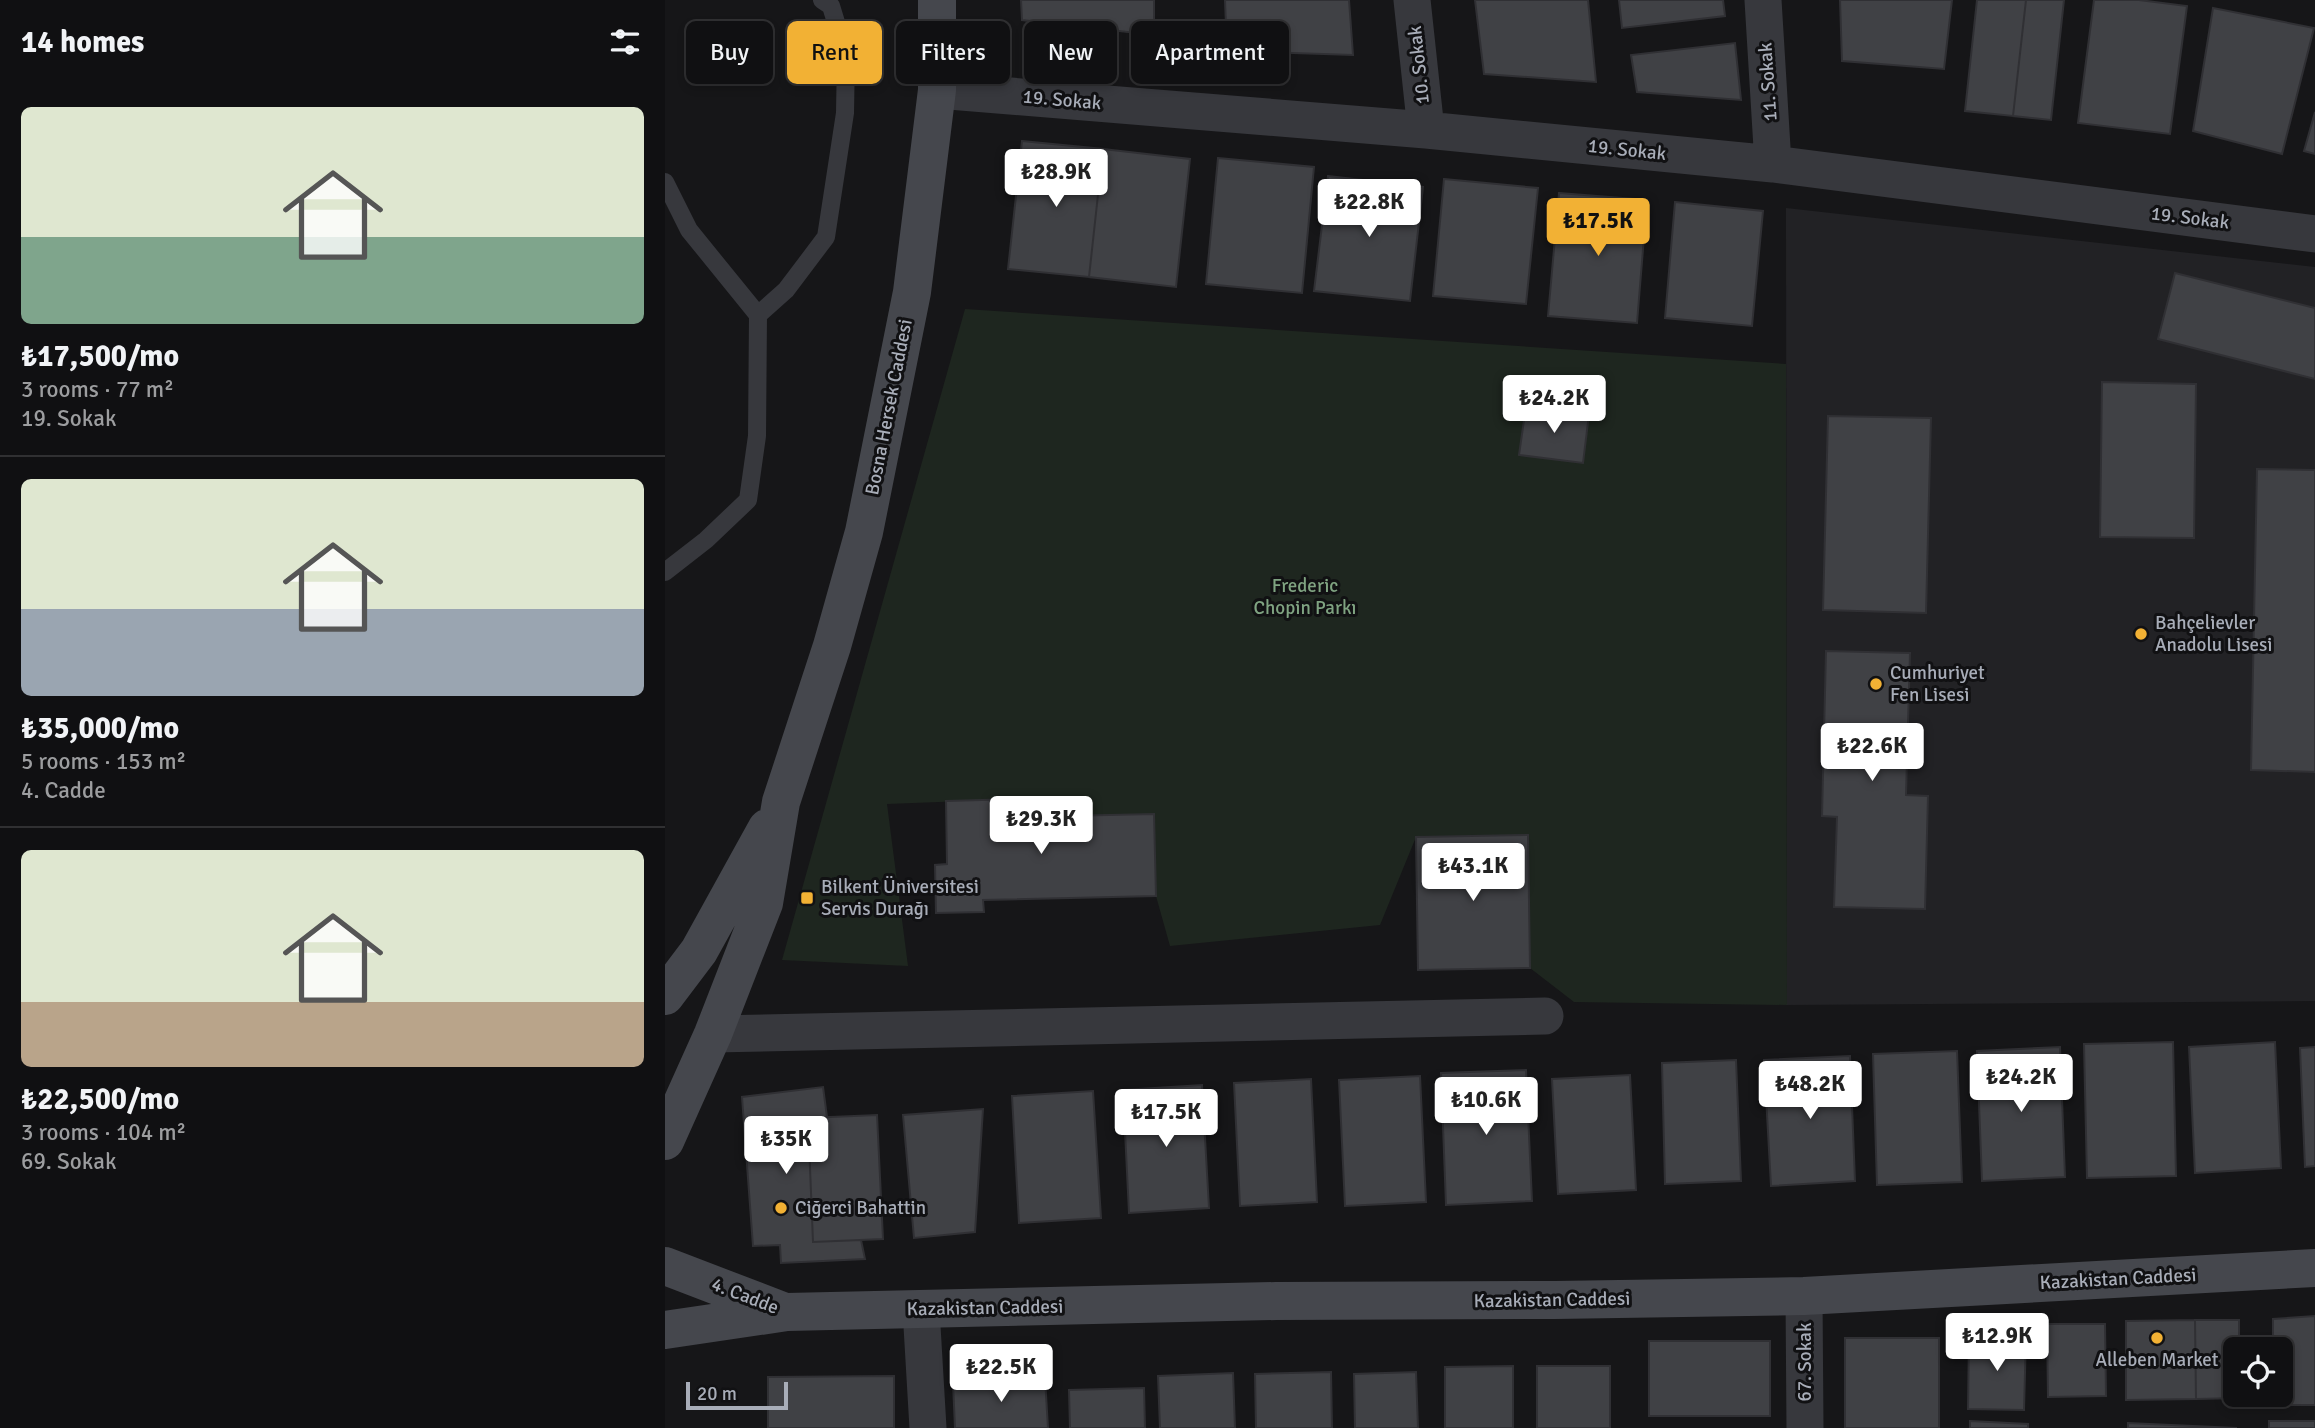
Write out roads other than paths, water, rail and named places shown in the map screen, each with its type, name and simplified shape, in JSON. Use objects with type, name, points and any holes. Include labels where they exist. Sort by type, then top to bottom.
[{"type":"main road","name":"Bosna Hersek Caddesi","points":[[781,802],[832,646],[865,532],[912,292],[937,90],[937,0]]},
{"type":"main road","points":[[665,996],[699,950],[781,802]]},
{"type":"main road","points":[[665,1141],[713,1034],[764,904],[781,802]]},
{"type":"main road","name":"4. Cadde","points":[[665,1266],[787,1312]]},
{"type":"main road","name":"Kazakistan Caddesi","points":[[787,1312],[1276,1301],[1804,1296],[2315,1268]]},
{"type":"main road","name":"4. Cadde","points":[[665,1330],[787,1312]]},
{"type":"street","name":"10. Sokak","points":[[1412,0],[1426,130]]},
{"type":"street","name":"11. Sokak","points":[[1763,0],[1773,164]]},
{"type":"street","name":"19. Sokak","points":[[937,90],[1426,130],[1773,164],[2315,234]]},
{"type":"street","points":[[713,1034],[1545,1016]]},
{"type":"street","name":"67. Sokak","points":[[1804,1296],[1805,1428]]},
{"type":"street","points":[[921,1309],[928,1428]]},
{"type":"lane","points":[[758,314],[786,290],[826,237],[845,113],[846,55],[831,6],[823,0]]},
{"type":"lane","points":[[665,182],[689,230],[758,314],[757,436],[748,499],[706,540],[665,572]]},
{"type":"place","name":"Bahçelievler Anadolu Lisesi","points":[[2141,634]]},
{"type":"place","name":"Cumhuriyet Fen Lisesi","points":[[1876,684]]},
{"type":"place","name":"Bilkent Üniversitesi Servis Durağı","points":[[807,898]]},
{"type":"place","name":"Ciğerci Bahattin","points":[[781,1208]]},
{"type":"place","name":"Alleben Market","points":[[2157,1338]]},
{"type":"park label","name":"Frederic Chopin Parkı","points":[[1305,597]]}]
